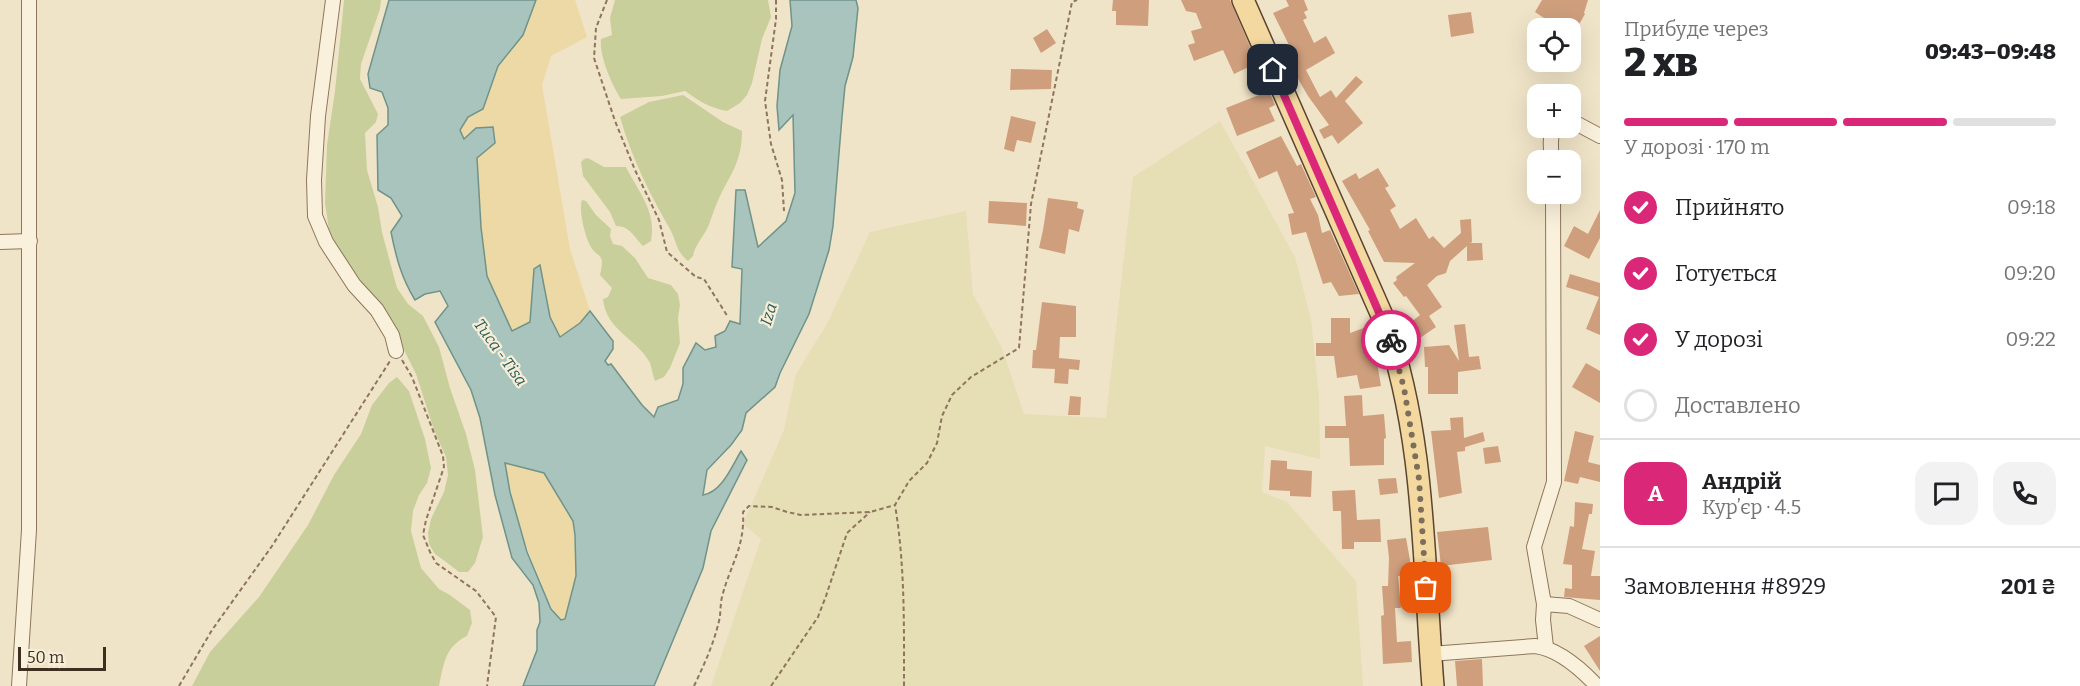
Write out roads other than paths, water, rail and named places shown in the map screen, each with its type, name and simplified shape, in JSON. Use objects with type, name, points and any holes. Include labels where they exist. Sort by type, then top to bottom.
[{"type":"main road","points":[[1243,0],[1384,320],[1396,353],[1419,479],[1433,686]]},
{"type":"street","points":[[19,686],[29,530],[29,0]]},
{"type":"street","points":[[333,0],[318,116],[314,180],[315,216],[327,242],[354,285],[377,310],[392,335],[396,351]]},
{"type":"street","points":[[1581,126],[1600,136]]},
{"type":"street","points":[[1546,647],[1544,604],[1534,547],[1554,482],[1553,204]]},
{"type":"street","points":[[0,242],[30,241]]},
{"type":"street","points":[[1544,604],[1569,606],[1600,620]]},
{"type":"street","points":[[1430,654],[1546,647],[1559,653],[1597,686]]},
{"type":"water","points":[[389,0],[536,0],[523,35],[498,66],[483,109],[468,117],[460,130],[464,139],[476,128],[493,127],[495,143],[477,158],[481,227],[487,276],[512,331],[530,322],[534,269],[540,265],[550,317],[560,337],[580,323],[590,311],[613,341],[613,349],[605,361],[608,365],[611,364],[654,417],[658,407],[678,400],[683,384],[683,368],[696,343],[705,350],[716,347],[715,336],[725,331],[730,321],[740,324],[742,269],[732,267],[736,190],[745,190],[758,247],[786,221],[795,193],[793,115],[779,130],[777,106],[780,70],[792,26],[790,0],[856,0],[858,8],[853,57],[845,86],[829,250],[809,314],[775,387],[746,413],[742,430],[707,470],[703,495],[710,493],[721,484],[741,451],[747,460],[711,531],[703,568],[654,686],[523,686],[537,650],[537,630],[540,622],[539,603],[533,585],[512,558],[495,495],[480,418],[471,390],[435,322],[448,306],[440,291],[425,294],[415,300],[400,267],[391,232],[402,216],[391,198],[378,190],[377,135],[388,125],[388,108],[382,92],[370,88],[368,74]],"holes":[[[505,463],[544,473],[573,521],[575,535],[576,576],[565,619],[561,620],[551,609],[527,552],[510,492]]]},
{"type":"water label","name":"Iza","points":[[768,314]]},
{"type":"water label","name":"Тиса - Tisa","points":[[501,352]]}]
